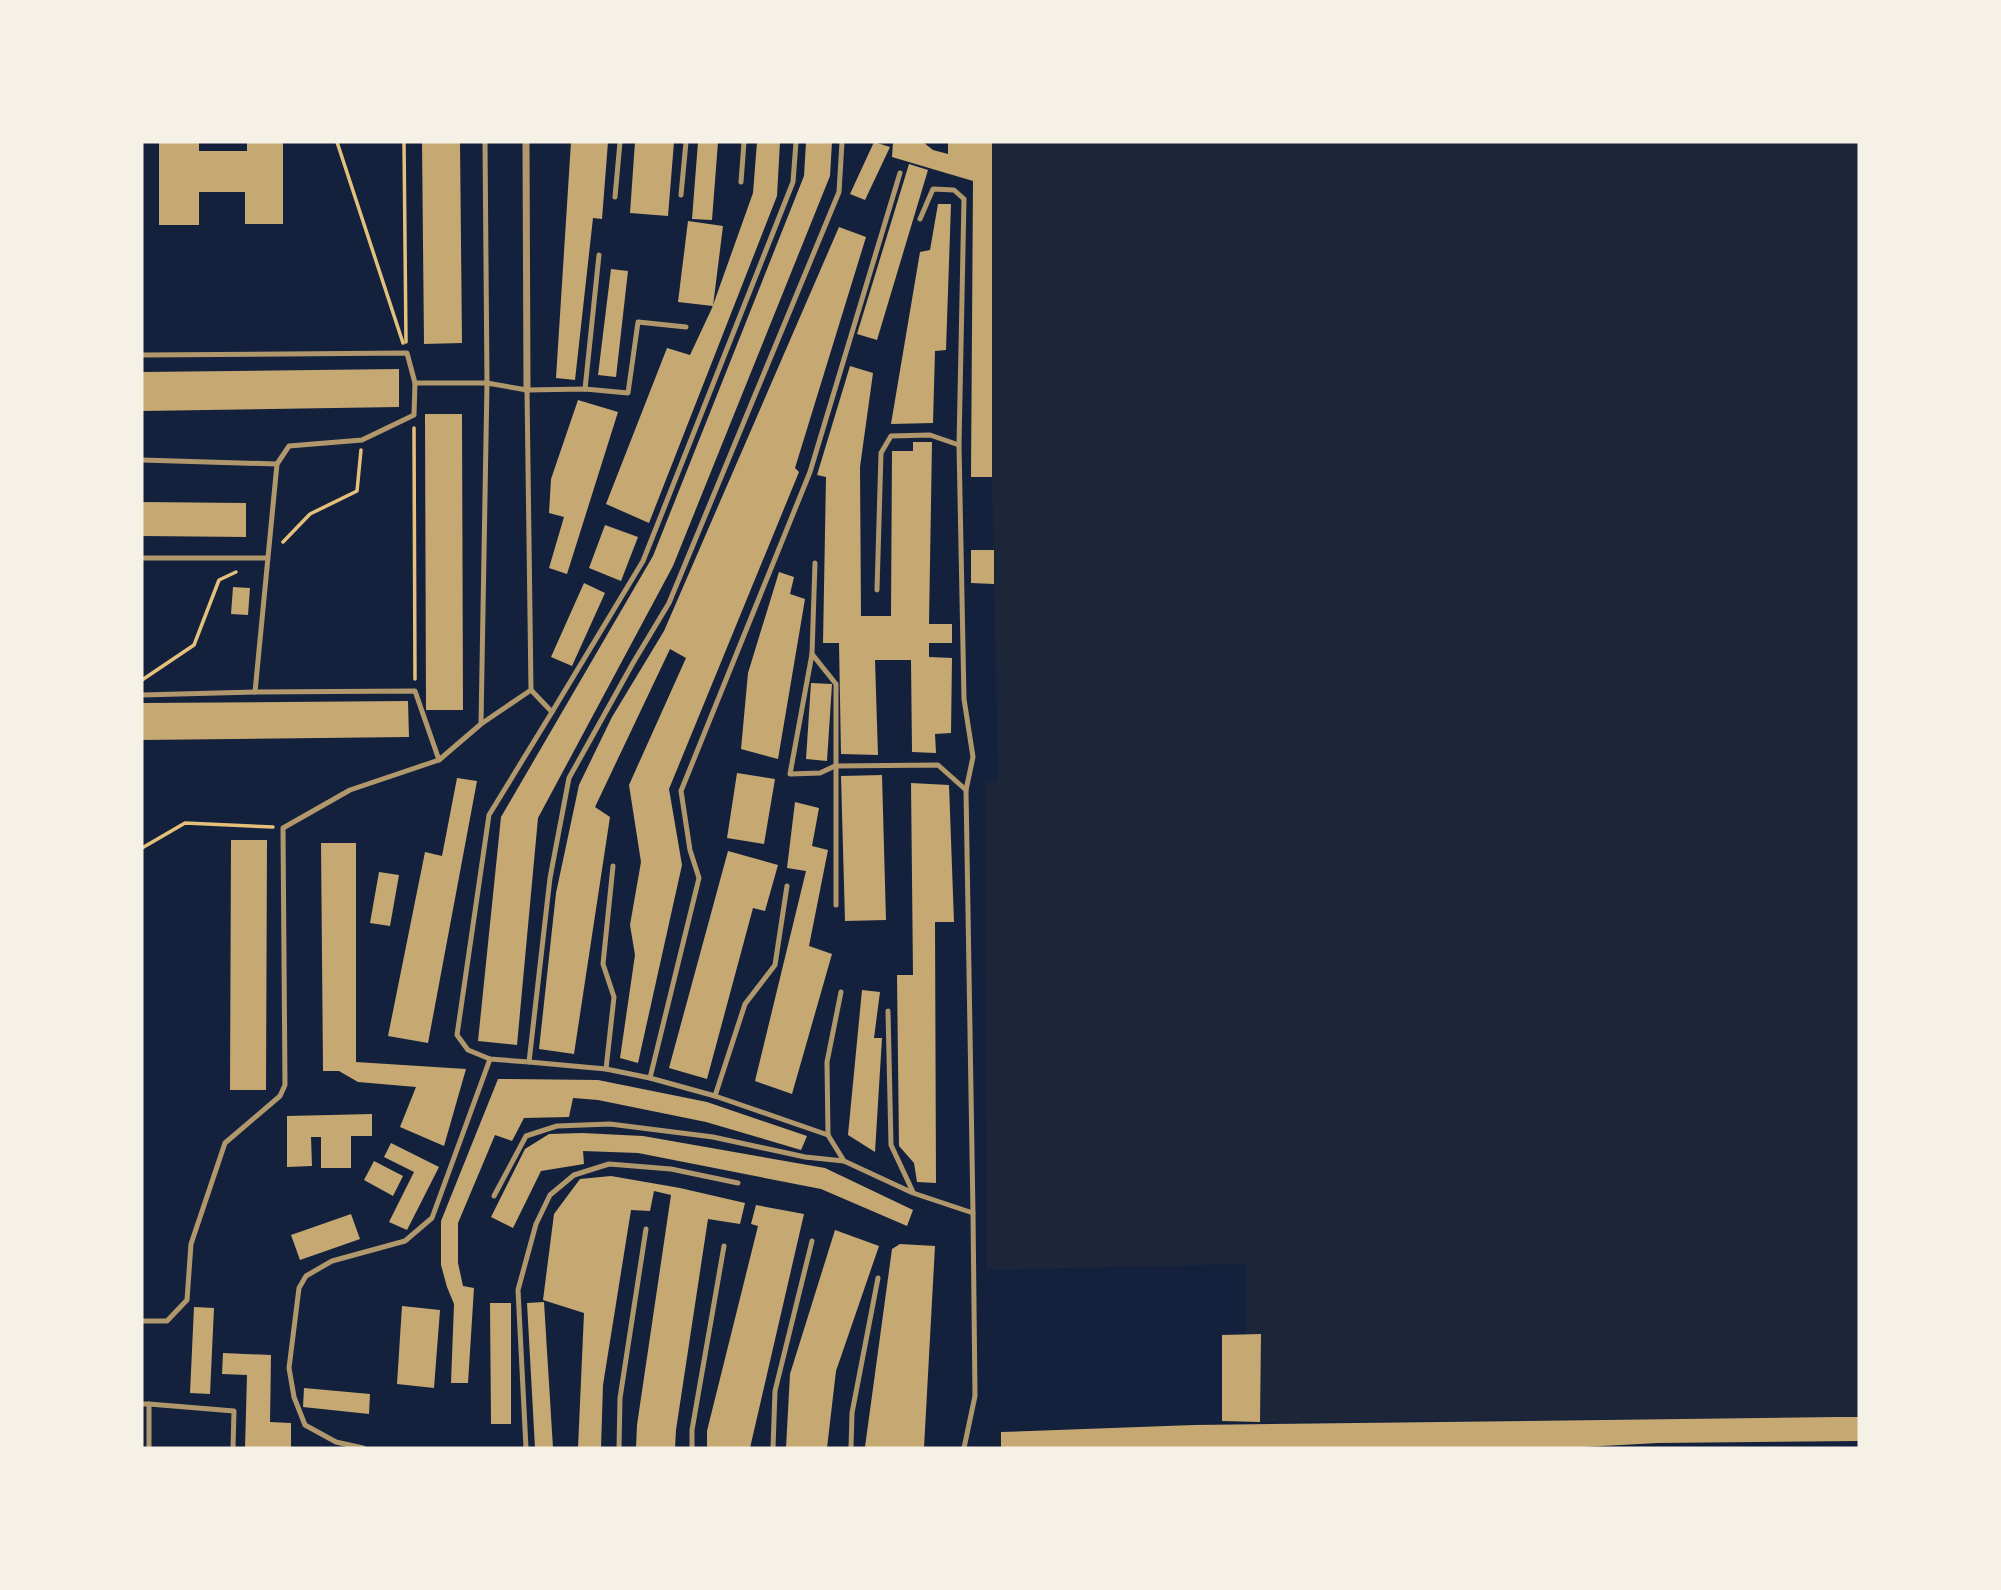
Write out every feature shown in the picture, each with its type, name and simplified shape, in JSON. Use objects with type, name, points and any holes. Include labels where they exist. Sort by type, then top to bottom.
[{"type":"street","points":[[526,142],[527,390]]},
{"type":"lane","points":[[481,724],[488,383],[485,142]]},
{"type":"lane","points":[[615,197],[620,142]]},
{"type":"lane","points":[[681,195],[685,142]]},
{"type":"lane","points":[[741,182],[744,142]]},
{"type":"lane","points":[[796,142],[793,182],[643,561],[489,816],[457,1035],[468,1050],[489,1059],[606,1069],[650,1078],[715,1096],[828,1135]]},
{"type":"lane","points":[[529,1062],[550,878],[569,778],[669,603],[839,192],[842,142]]},
{"type":"lane","points":[[650,1078],[699,878],[690,850],[681,791],[810,472],[900,173]]},
{"type":"lane","points":[[920,219],[933,189],[954,190],[964,199],[959,445],[964,699],[973,757],[966,790],[975,1396],[964,1448]]},
{"type":"lane","points":[[585,389],[600,255]]},
{"type":"lane","points":[[415,383],[488,383],[527,390],[585,389],[628,393],[638,322],[686,327]]},
{"type":"lane","points":[[142,355],[407,353],[415,383],[414,415],[362,440],[289,446],[277,464],[255,692]]},
{"type":"lane","points":[[527,390],[531,690],[552,712]]},
{"type":"lane","points":[[877,590],[881,453],[891,436],[930,435],[959,445]]},
{"type":"lane","points":[[142,460],[277,464]]},
{"type":"lane","points":[[142,558],[267,558]]},
{"type":"lane","points":[[815,563],[811,654],[790,774],[820,773],[835,766],[938,765],[966,790]]},
{"type":"lane","points":[[811,654],[836,684],[836,905]]},
{"type":"lane","points":[[142,1321],[167,1321],[187,1300],[191,1244],[225,1143],[280,1096],[285,1085],[283,828],[350,790],[439,760],[481,724],[531,690]]},
{"type":"lane","points":[[142,695],[415,691],[439,760]]},
{"type":"lane","points":[[606,1069],[614,997],[603,964],[613,866]]},
{"type":"lane","points":[[715,1096],[745,1004],[775,965],[787,886]]},
{"type":"lane","points":[[841,992],[827,1062],[828,1135],[844,1161]]},
{"type":"lane","points":[[888,1011],[891,1146],[913,1193]]},
{"type":"lane","points":[[363,1448],[336,1442],[306,1425],[293,1397],[289,1368],[299,1289],[306,1276],[332,1261],[405,1241],[432,1218],[489,1059]]},
{"type":"lane","points":[[494,1196],[526,1136],[557,1126],[610,1124],[713,1137],[805,1157],[844,1161],[913,1193],[973,1213]]},
{"type":"lane","points":[[526,1448],[518,1290],[536,1224],[550,1195],[574,1175],[609,1164],[671,1169],[738,1182]]},
{"type":"lane","points":[[619,1448],[620,1398],[646,1229]]},
{"type":"lane","points":[[773,1448],[775,1391],[812,1241]]},
{"type":"lane","points":[[692,1448],[692,1430],[724,1246]]},
{"type":"lane","points":[[850,1448],[852,1413],[878,1278]]},
{"type":"lane","points":[[142,1404],[234,1411],[233,1448]]},
{"type":"lane","points":[[149,1404],[149,1448]]},
{"type":"path","points":[[337,142],[407,353]]},
{"type":"path","points":[[404,142],[407,353]]},
{"type":"path","points":[[414,415],[415,691]]},
{"type":"path","points":[[142,848],[185,823],[283,828]]},
{"type":"shaded area","points":[[992,142],[1859,142],[1859,1417],[1260,1422],[1261,1335],[1246,1335],[1246,1264],[987,1270],[985,781],[998,781],[992,477]]},
{"type":"building","points":[[159,142],[199,142],[199,151],[247,151],[247,142],[283,142],[283,224],[245,224],[245,192],[199,192],[199,225],[159,225]]},
{"type":"building","points":[[422,142],[460,142],[462,343],[424,344]]},
{"type":"building","points":[[571,142],[608,142],[602,219],[593,218],[575,380],[556,378]]},
{"type":"building","points":[[635,142],[674,142],[668,216],[630,213]]},
{"type":"building","points":[[698,142],[718,142],[712,220],[692,219]]},
{"type":"building","points":[[757,142],[780,142],[777,196],[649,523],[606,504],[667,348],[690,355],[712,308],[753,193]]},
{"type":"building","points":[[806,142],[832,142],[830,176],[673,566],[538,818],[517,1045],[478,1041],[501,817],[653,556],[804,176]]},
{"type":"building","points":[[874,142],[890,147],[865,200],[850,194]]},
{"type":"building","points":[[893,142],[923,142],[933,150],[948,154],[948,142],[992,142],[992,477],[971,477],[973,181],[892,157]]},
{"type":"building","points":[[909,164],[928,170],[877,340],[857,334]]},
{"type":"building","points":[[938,204],[951,204],[946,350],[935,351],[933,423],[891,424],[920,252],[930,250]]},
{"type":"building","points":[[688,221],[723,226],[713,306],[678,302]]},
{"type":"building","points":[[839,227],[866,237],[795,468],[799,472],[669,789],[682,865],[638,1063],[620,1058],[635,955],[630,925],[641,862],[629,785],[686,658],[670,649],[595,807],[610,817],[574,1054],[539,1049],[556,893],[579,785],[612,717],[664,631]]},
{"type":"building","points":[[611,269],[628,271],[616,377],[598,375]]},
{"type":"building","points":[[850,366],[873,373],[860,467],[861,616],[891,616],[892,451],[913,451],[913,442],[932,442],[929,624],[952,624],[952,643],[929,643],[929,657],[952,658],[951,733],[935,734],[936,753],[912,752],[911,660],[875,660],[878,755],[841,754],[839,643],[823,643],[826,477],[817,475]]},
{"type":"building","points":[[399,369],[399,407],[142,411],[142,372]]},
{"type":"building","points":[[578,400],[618,412],[567,574],[549,568],[564,517],[549,513],[551,479]]},
{"type":"building","points":[[425,414],[462,414],[463,710],[426,710]]},
{"type":"building","points":[[142,502],[246,503],[246,537],[142,536]]},
{"type":"building","points":[[605,525],[638,537],[621,581],[589,568]]},
{"type":"building","points":[[971,550],[994,550],[994,584],[971,583]]},
{"type":"building","points":[[779,572],[794,577],[790,594],[805,599],[778,759],[741,749],[748,673]]},
{"type":"building","points":[[584,583],[605,593],[572,666],[551,657]]},
{"type":"building","points":[[233,587],[250,588],[248,615],[231,614]]},
{"type":"building","points":[[811,683],[832,684],[827,761],[806,759]]},
{"type":"building","points":[[408,701],[409,737],[142,740],[142,703]]},
{"type":"building","points":[[737,773],[775,779],[764,844],[727,838]]},
{"type":"building","points":[[882,775],[886,920],[845,921],[841,776]]},
{"type":"building","points":[[457,778],[477,781],[428,1043],[388,1036],[425,852],[442,856]]},
{"type":"building","points":[[911,783],[949,785],[954,922],[935,922],[936,1183],[917,1182],[914,1163],[899,1146],[897,975],[913,975]]},
{"type":"building","points":[[795,802],[819,808],[812,846],[828,850],[809,946],[832,954],[792,1094],[755,1081],[806,871],[787,868]]},
{"type":"building","points":[[231,840],[267,840],[266,1090],[230,1090]]},
{"type":"building","points":[[321,843],[356,843],[356,1062],[466,1069],[444,1146],[400,1127],[416,1087],[358,1082],[339,1071],[323,1071]]},
{"type":"building","points":[[728,851],[778,865],[765,911],[753,908],[707,1079],[669,1068]]},
{"type":"building","points":[[379,872],[399,875],[390,926],[370,923]]},
{"type":"building","points":[[862,990],[880,992],[874,1038],[882,1038],[875,1152],[848,1135]]},
{"type":"building","points":[[498,1079],[598,1080],[707,1102],[807,1136],[801,1150],[706,1122],[598,1100],[573,1098],[569,1117],[524,1118],[512,1141],[495,1135],[458,1223],[458,1263],[463,1286],[474,1288],[468,1383],[451,1383],[454,1304],[441,1265],[441,1221]]},
{"type":"building","points":[[372,1114],[372,1136],[351,1136],[351,1168],[321,1168],[321,1137],[311,1137],[312,1166],[287,1167],[287,1116]]},
{"type":"building","points":[[549,1134],[643,1136],[825,1168],[913,1210],[907,1226],[821,1189],[638,1153],[583,1151],[584,1164],[541,1171],[513,1228],[491,1217],[525,1149]]},
{"type":"building","points":[[391,1143],[439,1167],[407,1230],[389,1222],[414,1172],[384,1157]]},
{"type":"building","points":[[374,1161],[403,1176],[393,1196],[364,1180]]},
{"type":"building","points":[[611,1176],[745,1203],[740,1224],[708,1219],[675,1448],[636,1448],[637,1425],[671,1195],[654,1191],[650,1211],[631,1210],[603,1385],[601,1448],[578,1448],[584,1313],[543,1300],[554,1214],[580,1179]]},
{"type":"building","points":[[756,1205],[804,1214],[750,1448],[707,1448],[707,1431],[758,1226],[751,1224]]},
{"type":"building","points":[[351,1214],[360,1239],[300,1260],[291,1235]]},
{"type":"building","points":[[835,1230],[879,1246],[836,1371],[827,1448],[786,1448],[790,1374]]},
{"type":"building","points":[[900,1244],[935,1246],[924,1448],[865,1447],[892,1249]]},
{"type":"building","points":[[544,1302],[553,1448],[535,1448],[527,1303]]},
{"type":"building","points":[[490,1303],[511,1303],[511,1424],[491,1424]]},
{"type":"building","points":[[402,1306],[440,1310],[434,1388],[397,1384]]},
{"type":"building","points":[[194,1307],[214,1308],[210,1394],[190,1393]]},
{"type":"building","points":[[1261,1334],[1260,1422],[1222,1421],[1222,1335]]},
{"type":"building","points":[[223,1353],[271,1355],[270,1422],[291,1423],[291,1448],[245,1448],[247,1375],[222,1374]]},
{"type":"building","points":[[304,1388],[370,1394],[369,1414],[303,1407]]},
{"type":"building","points":[[1859,1417],[1859,1441],[1658,1443],[1565,1448],[1001,1448],[1001,1432],[1194,1425]]}]
